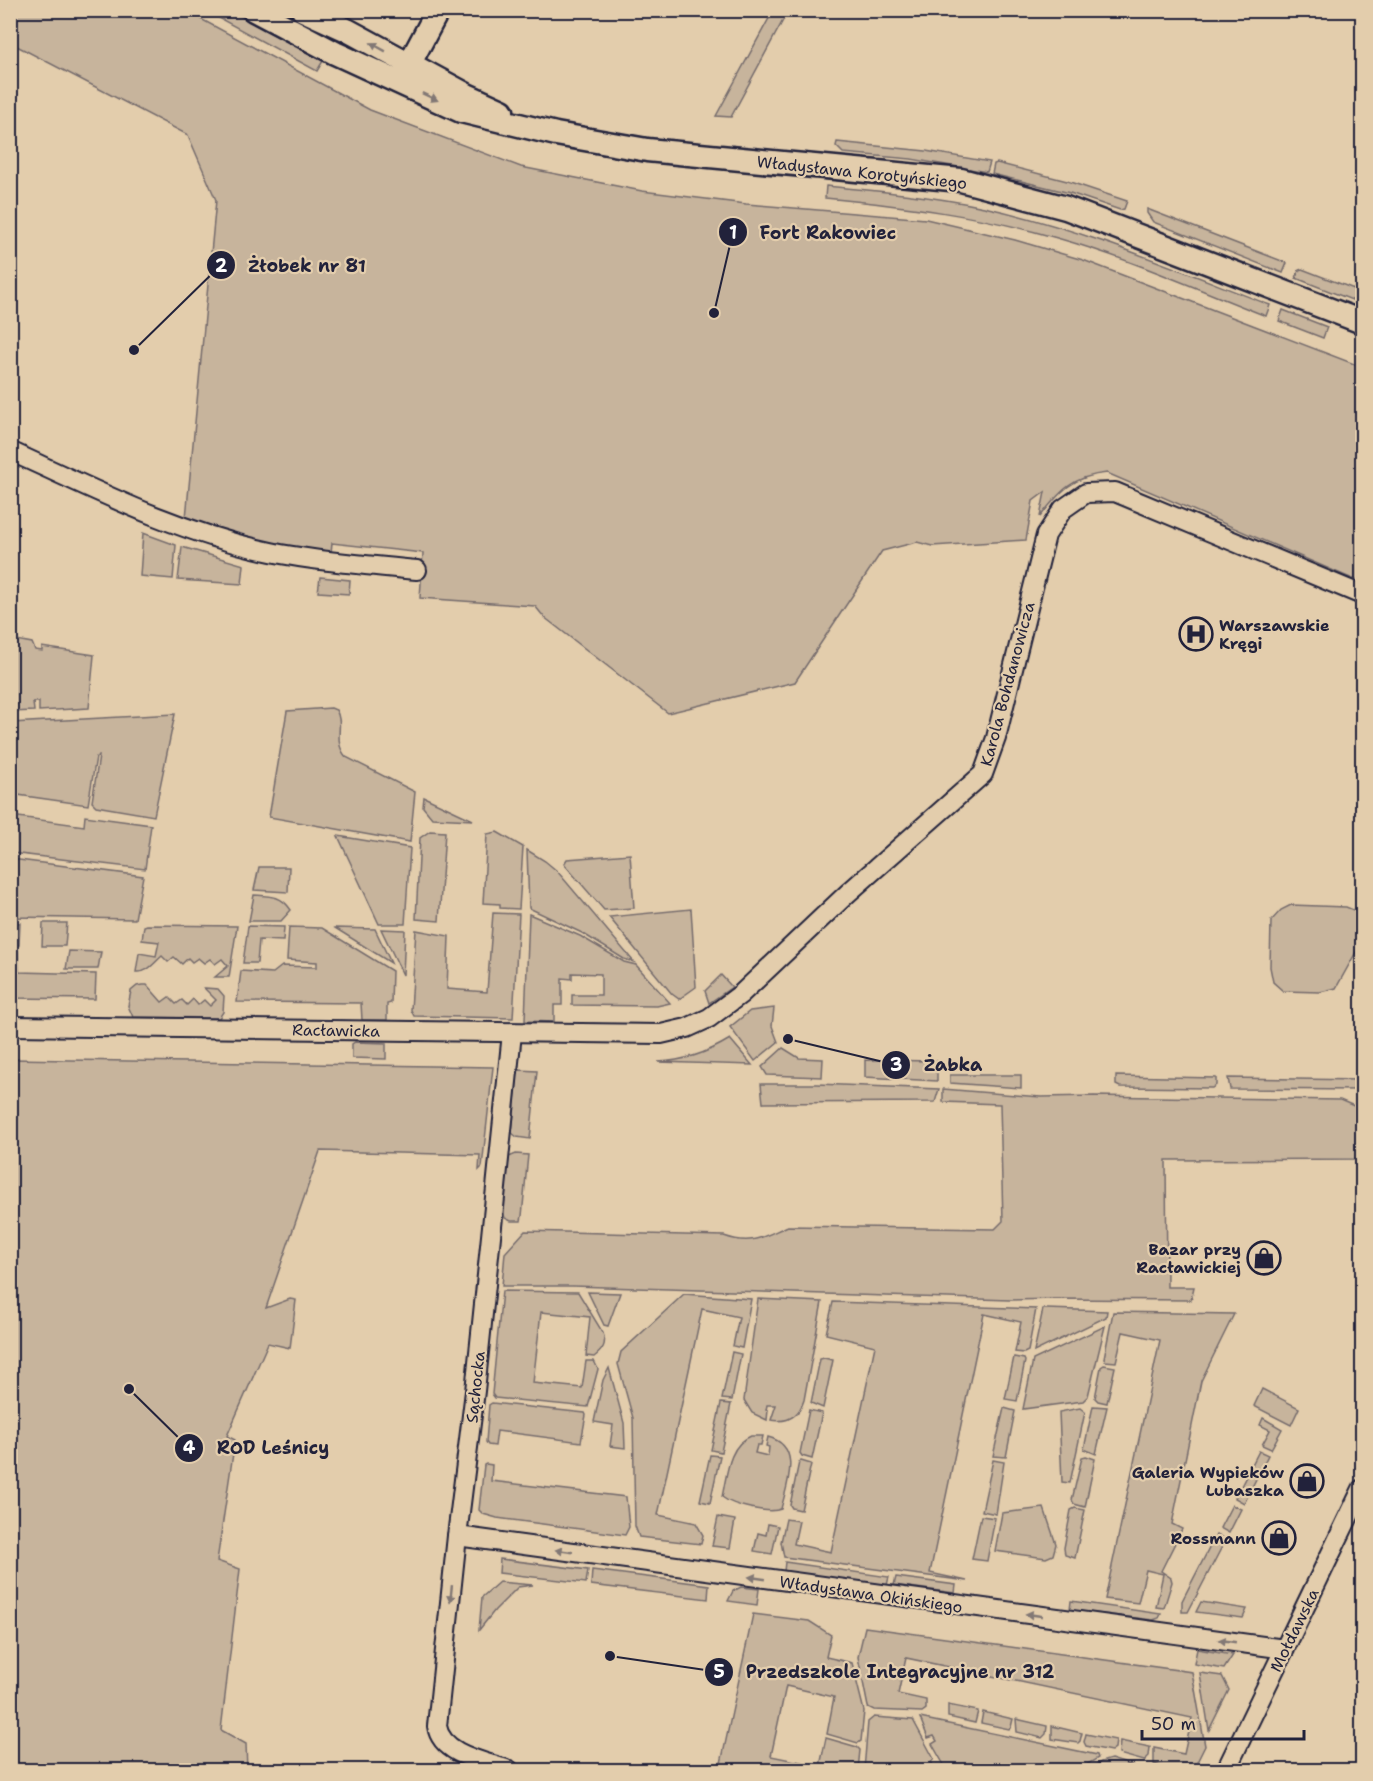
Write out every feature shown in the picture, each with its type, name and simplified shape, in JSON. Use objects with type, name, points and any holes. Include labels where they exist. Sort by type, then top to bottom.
[{"type":"street","name":"Władysława Korotyńskiego","points":[[254,10],[335,53],[404,74]]},
{"type":"street","name":"Władysława Korotyńskiego","points":[[303,10],[347,30],[404,74],[461,111],[556,134],[646,150],[961,180],[1066,208],[1362,322]]},
{"type":"street","points":[[404,74],[438,10]]},
{"type":"street","points":[[10,451],[143,512],[188,529],[271,552],[417,570]]},
{"type":"street","name":"Karola Bohdanowicza","points":[[661,1034],[687,1028],[709,1018],[741,994],[848,893],[982,774],[996,738],[1046,535],[1063,509],[1086,493],[1115,492],[1362,595]]},
{"type":"street","name":"Racławicka","points":[[10,1026],[512,1034],[661,1034]]},
{"type":"street","name":"Sąchocka","points":[[509,1770],[457,1752],[441,1739],[437,1726],[457,1536],[476,1391],[512,1034]]},
{"type":"street","name":"Mołdawska","points":[[1226,1770],[1360,1499]]},
{"type":"street","name":"Władysława Okińskiego","points":[[457,1536],[1285,1649]]},
{"type":"shaded area","points":[[10,11],[186,11],[370,110],[521,167],[642,191],[746,204],[926,219],[1015,240],[1083,260],[1362,367],[1362,583],[1107,473],[1095,475],[1085,477],[1068,486],[1040,517],[1045,492],[1033,501],[1026,540],[932,546],[917,542],[882,551],[795,682],[668,713],[544,617],[535,606],[420,598],[423,553],[332,543],[331,553],[257,542],[203,526],[186,518],[216,200],[188,135],[11,43]]},
{"type":"shaded area","points":[[209,11],[230,11],[323,61],[317,71]]},
{"type":"shaded area","points":[[773,11],[788,11],[731,117],[716,116]]},
{"type":"shaded area","points":[[837,142],[926,151],[990,162],[987,172],[911,159],[843,153],[836,146]]},
{"type":"shaded area","points":[[994,164],[1067,181],[1127,201],[1124,209],[1120,210],[1070,193],[992,174]]},
{"type":"shaded area","points":[[826,186],[945,200],[1021,216],[1093,238],[1270,305],[1266,316],[1110,255],[999,223],[942,212],[825,198]]},
{"type":"shaded area","points":[[1147,209],[1287,263],[1283,273],[1153,222]]},
{"type":"shaded area","points":[[1302,269],[1362,292],[1362,304],[1296,278],[1299,270]]},
{"type":"shaded area","points":[[1283,310],[1327,327],[1323,338],[1279,321]]},
{"type":"shaded area","points":[[143,533],[176,545],[173,579],[140,576]]},
{"type":"shaded area","points":[[182,547],[244,565],[242,584],[178,580]]},
{"type":"shaded area","points":[[320,577],[350,580],[349,594],[318,592]]},
{"type":"shaded area","points":[[11,639],[32,643],[35,650],[42,651],[42,647],[94,655],[89,708],[39,711],[39,702],[33,702],[34,711],[11,712]]},
{"type":"shaded area","points":[[331,708],[336,710],[338,716],[340,745],[346,757],[415,792],[410,842],[269,817],[287,711]]},
{"type":"shaded area","points":[[175,714],[154,816],[96,806],[92,802],[99,756],[96,757],[88,805],[11,794],[11,723]]},
{"type":"shaded area","points":[[424,797],[473,820],[432,818],[423,807]]},
{"type":"shaded area","points":[[11,816],[84,826],[85,816],[151,825],[145,869],[11,853]]},
{"type":"shaded area","points":[[430,831],[445,832],[439,921],[416,919],[420,838]]},
{"type":"shaded area","points":[[497,832],[523,847],[519,909],[500,908],[500,904],[483,903],[487,834]]},
{"type":"shaded area","points":[[338,836],[410,848],[405,924],[379,924]]},
{"type":"shaded area","points":[[527,850],[557,871],[634,962],[624,959],[582,933],[529,908]]},
{"type":"shaded area","points":[[630,854],[634,908],[604,910],[564,864],[567,859]]},
{"type":"shaded area","points":[[11,859],[143,876],[135,919],[11,917]]},
{"type":"shaded area","points":[[259,867],[289,867],[288,892],[254,890]]},
{"type":"shaded area","points":[[254,895],[279,899],[291,910],[281,921],[249,921]]},
{"type":"shaded area","points":[[1291,905],[1346,907],[1356,911],[1362,920],[1361,943],[1336,988],[1320,992],[1283,991],[1273,982],[1270,967],[1271,921],[1281,910]]},
{"type":"shaded area","points":[[691,909],[696,987],[679,999],[672,994],[609,917]]},
{"type":"shaded area","points":[[493,913],[519,914],[513,1018],[414,1016],[411,1010],[416,930],[449,936],[447,989],[487,992]]},
{"type":"shaded area","points":[[529,914],[580,936],[624,962],[636,965],[670,1003],[657,1006],[572,1005],[572,995],[601,995],[601,974],[572,973],[572,979],[562,978],[562,1005],[554,1005],[554,1022],[525,1021]]},
{"type":"shaded area","points":[[11,922],[20,923],[19,945],[11,945]]},
{"type":"shaded area","points":[[43,923],[67,923],[65,946],[42,946]]},
{"type":"shaded area","points":[[144,926],[237,926],[229,977],[215,977],[228,966],[222,959],[215,964],[210,959],[204,963],[198,958],[192,962],[188,958],[182,964],[174,957],[168,962],[162,956],[147,969],[136,972],[139,953],[156,956],[159,942],[142,940]]},
{"type":"shaded area","points":[[248,926],[284,927],[283,941],[259,940],[257,963],[243,963]]},
{"type":"shaded area","points":[[289,927],[322,928],[392,971],[391,1003],[387,1004],[387,1020],[362,1020],[361,1003],[237,1002],[241,971],[273,973],[282,966],[317,967],[317,962],[287,960]]},
{"type":"shaded area","points":[[335,928],[375,929],[391,963]]},
{"type":"shaded area","points":[[381,929],[405,930],[403,975]]},
{"type":"shaded area","points":[[11,951],[18,951],[19,972],[96,974],[95,999],[11,998]]},
{"type":"shaded area","points":[[69,951],[101,952],[98,969],[66,969]]},
{"type":"shaded area","points":[[721,975],[732,987],[709,1003],[705,991]]},
{"type":"shaded area","points":[[147,985],[162,1002],[169,997],[176,1004],[182,1000],[187,1005],[193,999],[198,1005],[204,1000],[210,1006],[216,1000],[204,988],[218,989],[224,996],[223,1012],[219,1018],[133,1017],[128,1006],[131,991]]},
{"type":"shaded area","points":[[774,1008],[772,1026],[778,1042],[755,1061],[730,1027],[750,1011]]},
{"type":"shaded area","points":[[730,1039],[752,1065],[658,1062],[696,1055]]},
{"type":"shaded area","points":[[355,1042],[386,1043],[386,1059],[352,1058],[352,1044]]},
{"type":"shaded area","points":[[783,1048],[799,1058],[823,1059],[822,1077],[767,1075],[762,1067]]},
{"type":"shaded area","points":[[11,1059],[493,1067],[482,1167],[479,1170],[480,1155],[320,1151],[266,1308],[290,1299],[296,1300],[290,1348],[268,1343],[227,1436],[235,1440],[217,1561],[240,1569],[221,1730],[246,1744],[247,1770],[11,1770]]},
{"type":"shaded area","points":[[865,1060],[937,1061],[937,1081],[865,1077]]},
{"type":"shaded area","points":[[518,1070],[537,1071],[530,1139],[517,1137],[512,1133]]},
{"type":"shaded area","points":[[950,1075],[1021,1075],[1021,1088],[950,1083]]},
{"type":"shaded area","points":[[1116,1076],[1216,1078],[1216,1085],[1212,1088],[1120,1087],[1116,1085]]},
{"type":"shaded area","points":[[1228,1078],[1362,1080],[1362,1090],[1230,1089]]},
{"type":"shaded area","points":[[761,1084],[939,1089],[935,1102],[763,1103]]},
{"type":"shaded area","points":[[943,1089],[1041,1097],[1340,1100],[1354,1106],[1362,1114],[1362,1159],[1166,1160],[1167,1287],[1194,1287],[1191,1300],[1010,1300],[573,1286],[502,1286],[505,1253],[525,1231],[724,1236],[750,1240],[764,1237],[788,1226],[995,1229],[1003,1221],[1000,1104],[943,1102]]},
{"type":"shaded area","points":[[516,1154],[528,1155],[521,1221],[511,1221],[505,1218],[503,1211],[509,1157]]},
{"type":"shaded area","points":[[502,1291],[578,1292],[603,1333],[605,1340],[603,1346],[594,1357],[586,1356],[590,1317],[541,1312],[533,1383],[582,1388],[586,1361],[594,1361],[598,1369],[588,1407],[495,1398],[492,1394]]},
{"type":"shaded area","points":[[588,1292],[620,1293],[608,1326],[604,1325]]},
{"type":"shaded area","points":[[684,1294],[751,1299],[742,1348],[733,1346],[739,1317],[702,1309],[658,1515],[696,1523],[703,1535],[701,1544],[639,1537],[635,1526],[633,1418],[618,1364],[621,1352]]},
{"type":"shaded area","points":[[758,1299],[822,1302],[804,1400],[796,1414],[788,1419],[771,1420],[776,1405],[767,1405],[767,1420],[752,1413],[744,1400]]},
{"type":"shaded area","points":[[833,1302],[1036,1309],[1028,1351],[1024,1353],[1015,1352],[1021,1322],[984,1314],[930,1573],[967,1581],[784,1557],[781,1542],[786,1519],[799,1521],[794,1544],[831,1552],[875,1346],[826,1334]]},
{"type":"shaded area","points":[[1043,1309],[1107,1311],[1106,1317],[1034,1352]]},
{"type":"shaded area","points":[[1113,1312],[1234,1314],[1201,1381],[1172,1524],[1182,1529],[1161,1571],[1171,1578],[1172,1582],[1164,1608],[1156,1607],[1163,1574],[1146,1570],[1138,1603],[1105,1599],[1160,1340],[1123,1332],[1116,1362],[1105,1361]]},
{"type":"shaded area","points":[[1105,1326],[1088,1396],[1083,1401],[1023,1409],[1033,1360]]},
{"type":"shaded area","points":[[732,1352],[741,1354],[732,1400],[722,1399]]},
{"type":"shaded area","points":[[1014,1357],[1025,1361],[1017,1401],[1005,1399]]},
{"type":"shaded area","points":[[820,1359],[833,1360],[823,1408],[811,1403]]},
{"type":"shaded area","points":[[1104,1365],[1115,1367],[1107,1403],[1095,1398],[1101,1367]]},
{"type":"shaded area","points":[[609,1368],[624,1423],[625,1448],[610,1446],[613,1425],[594,1422],[603,1380]]},
{"type":"shaded area","points":[[1262,1389],[1299,1408],[1291,1425],[1254,1406]]},
{"type":"shaded area","points":[[492,1403],[585,1413],[581,1442],[497,1431],[495,1446],[488,1445],[486,1442],[489,1405]]},
{"type":"shaded area","points":[[721,1403],[731,1404],[721,1452],[711,1450]]},
{"type":"shaded area","points":[[1093,1406],[1107,1407],[1096,1454],[1084,1449]]},
{"type":"shaded area","points":[[1004,1408],[1015,1411],[1006,1457],[993,1456]]},
{"type":"shaded area","points":[[1080,1408],[1085,1412],[1070,1483],[1062,1482],[1059,1412]]},
{"type":"shaded area","points":[[809,1410],[822,1413],[812,1459],[800,1453]]},
{"type":"shaded area","points":[[1263,1418],[1282,1429],[1271,1449],[1262,1445],[1270,1430],[1260,1425]]},
{"type":"shaded area","points":[[751,1436],[763,1436],[761,1445],[757,1445],[755,1453],[768,1456],[769,1447],[766,1446],[768,1437],[779,1442],[786,1449],[790,1467],[781,1509],[751,1508],[722,1497],[733,1453],[743,1440]]},
{"type":"shaded area","points":[[1259,1451],[1268,1455],[1244,1503],[1235,1498]]},
{"type":"shaded area","points":[[710,1455],[720,1456],[710,1503],[700,1501]]},
{"type":"shaded area","points":[[1082,1457],[1095,1459],[1085,1507],[1074,1504],[1072,1500]]},
{"type":"shaded area","points":[[993,1460],[1004,1462],[996,1514],[982,1511]]},
{"type":"shaded area","points":[[801,1461],[811,1464],[801,1510],[792,1508],[790,1505]]},
{"type":"shaded area","points":[[484,1465],[492,1465],[491,1481],[626,1497],[629,1527],[625,1535],[497,1518],[483,1514],[479,1510]]},
{"type":"shaded area","points":[[1232,1505],[1241,1509],[1229,1533],[1220,1528]]},
{"type":"shaded area","points":[[1044,1508],[1056,1544],[1053,1555],[1046,1558],[995,1551],[1002,1513]]},
{"type":"shaded area","points":[[1075,1508],[1085,1510],[1075,1558],[1065,1555],[1064,1548],[1071,1510]]},
{"type":"shaded area","points":[[981,1516],[995,1518],[987,1561],[972,1559]]},
{"type":"shaded area","points":[[718,1517],[735,1520],[730,1548],[712,1546]]},
{"type":"shaded area","points":[[768,1524],[778,1526],[772,1554],[754,1551],[758,1533],[766,1535]]},
{"type":"shaded area","points":[[1216,1535],[1226,1539],[1188,1612],[1182,1612],[1182,1601]]},
{"type":"shaded area","points":[[500,1559],[588,1570],[586,1583],[499,1573]]},
{"type":"shaded area","points":[[785,1562],[889,1577],[887,1585],[784,1571]]},
{"type":"shaded area","points":[[592,1570],[709,1585],[708,1599],[591,1585]]},
{"type":"shaded area","points":[[896,1577],[956,1585],[955,1593],[894,1585]]},
{"type":"shaded area","points":[[499,1582],[533,1585],[518,1587],[479,1630],[482,1597]]},
{"type":"shaded area","points":[[741,1587],[759,1589],[757,1605],[728,1601],[733,1591]]},
{"type":"shaded area","points":[[1071,1601],[1161,1614],[1159,1618],[1153,1620],[1070,1610]]},
{"type":"shaded area","points":[[1201,1602],[1247,1609],[1243,1618],[1196,1612]]},
{"type":"shaded area","points":[[753,1614],[809,1621],[831,1635],[826,1657],[852,1663],[864,1711],[861,1741],[858,1743],[827,1734],[834,1697],[786,1686],[771,1756],[820,1766],[826,1738],[857,1747],[860,1750],[858,1770],[720,1768]]},
{"type":"shaded area","points":[[865,1627],[1192,1672],[1205,1746],[1193,1770],[1172,1770],[1154,1764],[1154,1748],[1184,1754],[1192,1718],[906,1658],[898,1694],[926,1700],[926,1709],[922,1712],[874,1710],[868,1707],[858,1657]]},
{"type":"shaded area","points":[[1197,1649],[1233,1655],[1224,1669],[1194,1664]]},
{"type":"shaded area","points":[[1200,1673],[1222,1676],[1229,1690],[1209,1730]]},
{"type":"shaded area","points":[[948,1705],[978,1711],[975,1723],[948,1717]]},
{"type":"shaded area","points":[[983,1712],[1013,1719],[1011,1727],[1009,1729],[981,1723]]},
{"type":"shaded area","points":[[874,1717],[913,1720],[934,1759],[931,1762],[940,1770],[864,1770],[868,1722]]},
{"type":"shaded area","points":[[920,1718],[1097,1755],[1098,1758],[1078,1770],[947,1770],[932,1744],[937,1741],[934,1736],[928,1738]]},
{"type":"shaded area","points":[[1016,1719],[1047,1726],[1046,1734],[1042,1738],[1017,1732]]},
{"type":"shaded area","points":[[1052,1726],[1082,1733],[1080,1741],[1078,1743],[1052,1739]]},
{"type":"shaded area","points":[[1086,1734],[1116,1740],[1115,1748],[1111,1751],[1086,1746],[1084,1742]]},
{"type":"shaded area","points":[[1120,1741],[1150,1747],[1149,1756],[1144,1761],[1119,1754]]},
{"type":"shaded area","points":[[1111,1759],[1143,1769],[1143,1770],[1088,1770]]},
{"type":"place","name":"Fort Rakowiec","points":[[714,313]]},
{"type":"place","name":"Żłobek nr 81","points":[[134,350]]},
{"type":"place","name":"Warszawskie Kręgi","points":[[1196,634]]},
{"type":"place","name":"Żabka","points":[[788,1039]]},
{"type":"place","name":"Bazar przy Racławickiej","points":[[1264,1258]]},
{"type":"place","name":"ROD Leśnicy","points":[[129,1389]]},
{"type":"place","name":"Galeria Wypieków Lubaszka","points":[[1307,1481]]},
{"type":"place","name":"Rossmann","points":[[1279,1538]]},
{"type":"place","name":"Przedszkole Integracyjne nr 312","points":[[610,1656]]}]
